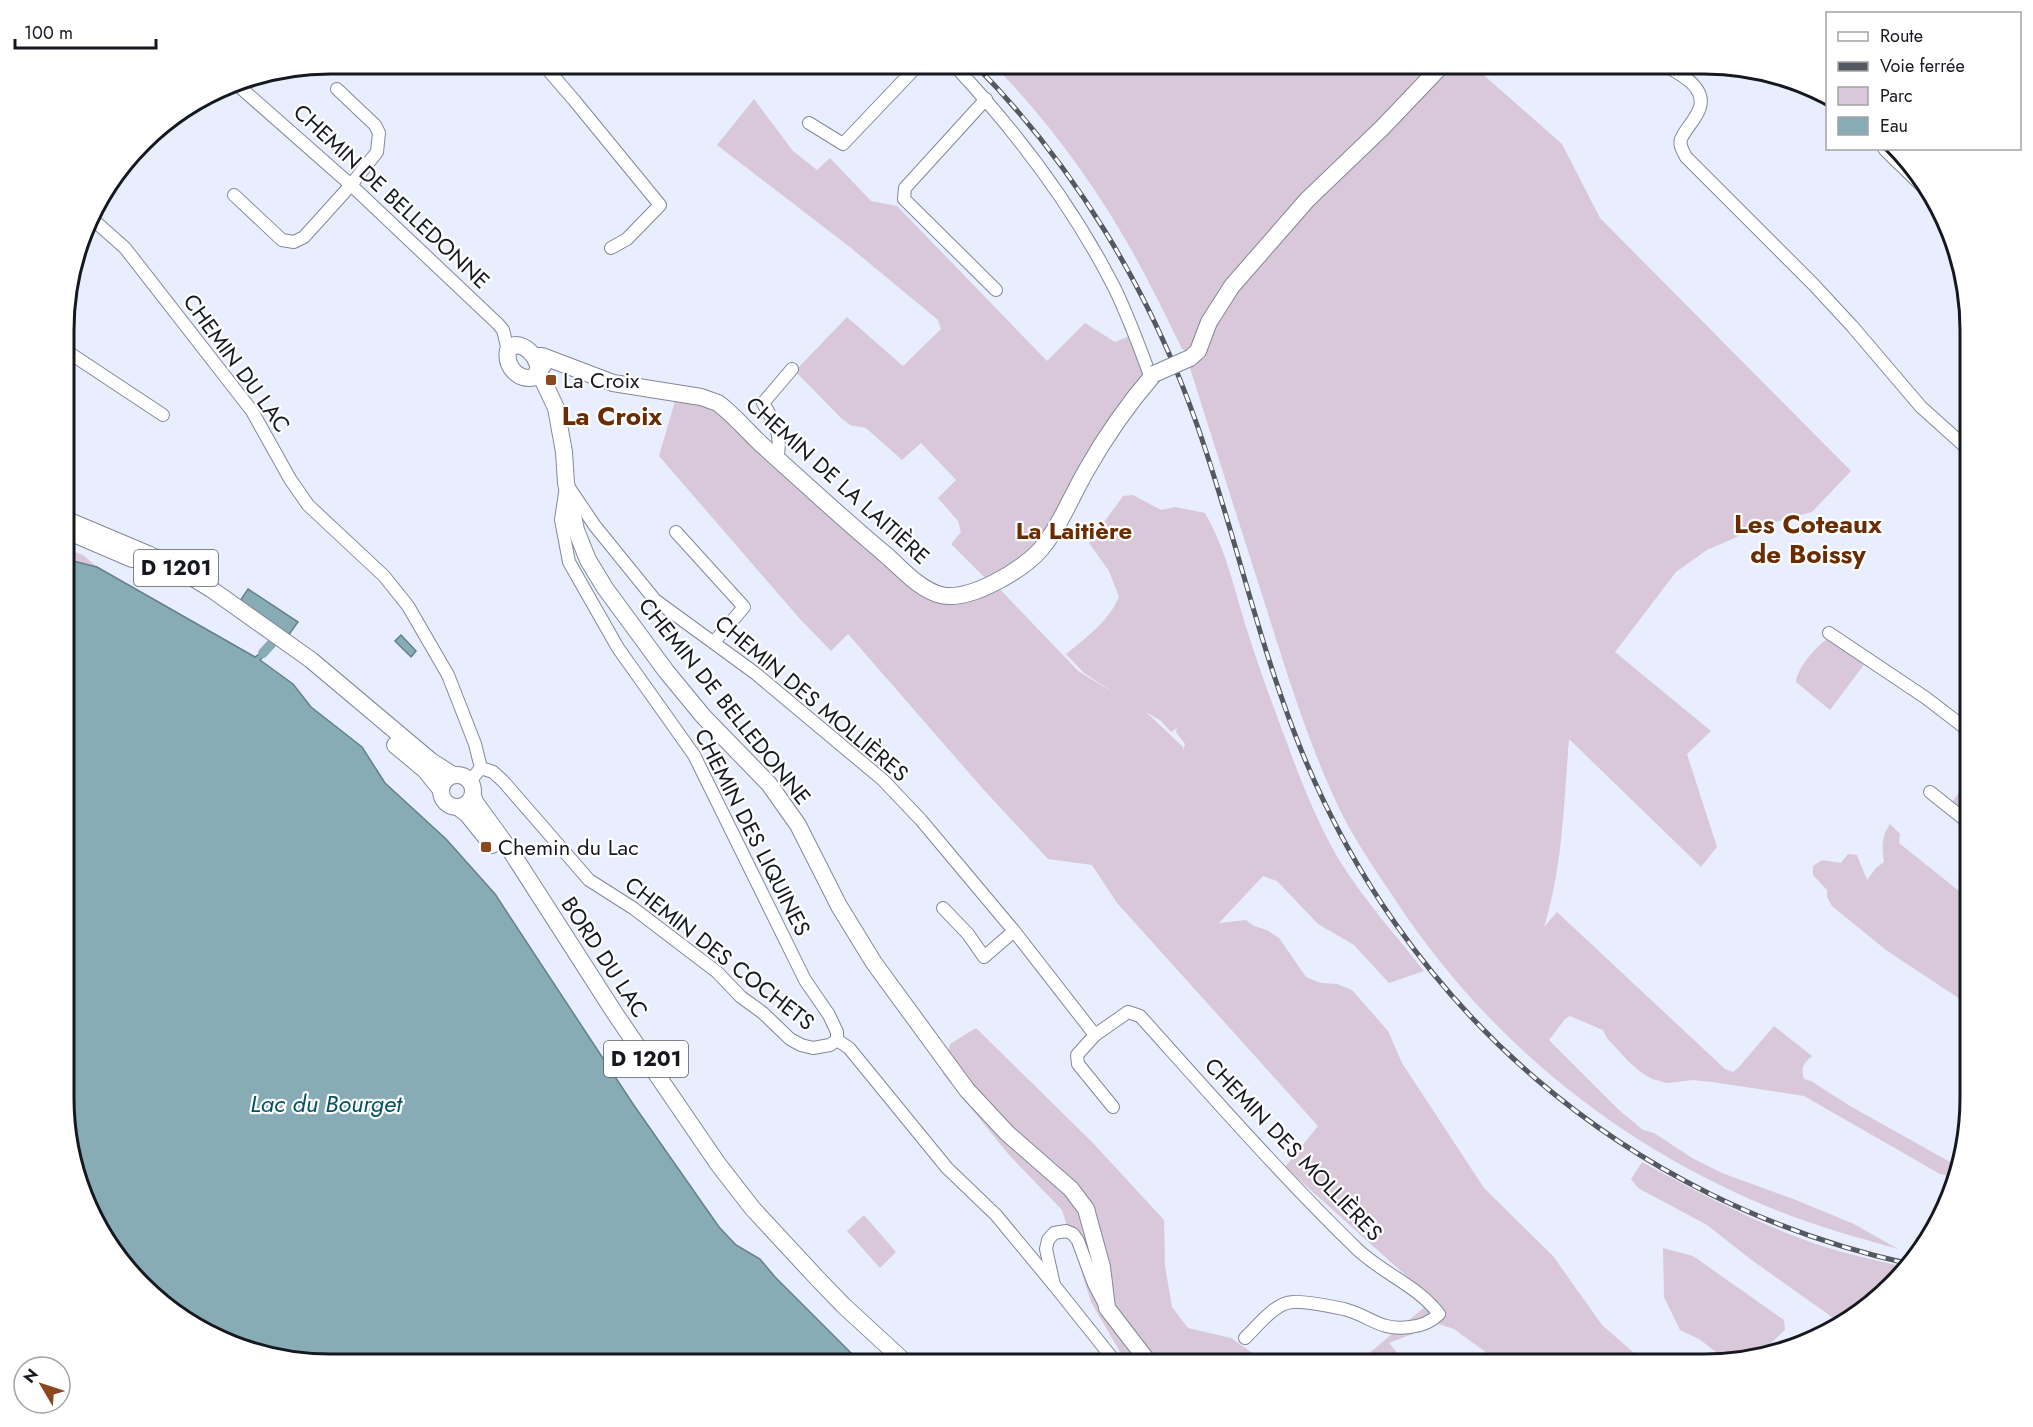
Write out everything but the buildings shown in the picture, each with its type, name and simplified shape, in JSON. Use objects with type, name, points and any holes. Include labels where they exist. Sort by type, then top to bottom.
[{"type":"main road","name":"CHEMIN DE LA LAITIÈRE","points":[[540,367],[613,384],[710,399],[727,410],[842,518],[928,590],[942,595],[958,595],[1005,577],[1041,549],[1089,465],[1152,376],[1190,358],[1198,351],[1209,322],[1232,286],[1307,200],[1382,128],[1434,74]]},
{"type":"main road","points":[[514,347],[540,367],[523,377],[513,370],[508,360],[514,347]]},
{"type":"main road","name":"CHEMIN DE BELLEDONNE","points":[[540,367],[556,408],[564,452],[566,483],[576,530],[588,560],[605,588],[666,670],[703,716],[775,793],[798,825],[839,906],[874,963],[967,1089],[1007,1133],[1071,1189],[1086,1209],[1102,1267],[1107,1308]]},
{"type":"main road","name":"D 1201","points":[[74,523],[175,567],[211,589],[275,640],[425,770],[441,790]]},
{"type":"main road","name":"D 1201","points":[[74,535],[170,577],[275,640],[334,678],[431,761],[453,776]]},
{"type":"main road","points":[[460,775],[475,782],[471,801],[459,808],[454,808],[445,802],[441,790],[445,781],[460,775]]},
{"type":"main road","name":"BORD DU LAC","points":[[475,782],[475,802],[512,853],[700,1141],[753,1209],[838,1308]]},
{"type":"main road","name":"BORD DU LAC","points":[[459,808],[475,824],[502,859],[595,1004],[702,1161],[745,1216],[838,1308]]},
{"type":"main road","name":"D 1201","points":[[838,1308],[882,1354]]},
{"type":"main road","name":"D 1201","points":[[838,1308],[895,1354]]},
{"type":"main road","points":[[1107,1308],[1142,1354]]},
{"type":"street","points":[[552,74],[660,205],[633,233],[611,248]]},
{"type":"street","points":[[809,123],[843,144],[910,74]]},
{"type":"street","points":[[962,74],[986,99],[1032,156],[1097,254],[1135,333],[1152,376]]},
{"type":"street","points":[[1676,74],[1697,89],[1700,101],[1695,120],[1682,139],[1681,147],[1686,157],[1814,285],[1921,407],[1960,441]]},
{"type":"street","name":"CHEMIN DE BELLEDONNE","points":[[242,89],[351,185],[503,330],[514,347]]},
{"type":"street","points":[[234,195],[282,240],[294,242],[304,237],[377,152],[379,133],[369,118],[337,90]]},
{"type":"street","points":[[986,99],[905,188],[904,199],[996,290]]},
{"type":"street","name":"CHEMIN DU LAC","points":[[97,223],[125,248],[252,411],[308,505],[384,576],[408,606],[448,675],[476,744],[475,782]]},
{"type":"street","points":[[74,356],[163,415]]},
{"type":"street","points":[[777,458],[780,448],[779,436],[774,421],[763,403],[792,369]]},
{"type":"street","name":"CHEMIN DES MOLLIÈRES","points":[[566,483],[595,526],[654,600],[755,673],[883,780],[921,820],[1014,931],[1095,1035]]},
{"type":"street","name":"CHEMIN DES LIQUINES","points":[[566,483],[561,520],[569,562],[618,648],[694,755],[806,980],[829,1015],[837,1032],[837,1040]]},
{"type":"street","points":[[676,532],[744,607],[714,642]]},
{"type":"street","points":[[1829,633],[1960,724]]},
{"type":"street","name":"CHEMIN DES COCHETS","points":[[475,782],[493,772],[594,884],[633,908],[711,967],[741,997],[763,1013],[790,1039],[813,1048],[830,1045],[837,1040],[849,1048],[947,1168],[996,1215],[1109,1354]]},
{"type":"street","points":[[1930,792],[1960,815]]},
{"type":"street","points":[[943,908],[968,934],[984,957],[1014,931]]},
{"type":"street","name":"CHEMIN DES MOLLIÈRES","points":[[1113,1107],[1078,1064],[1077,1054],[1095,1035],[1128,1012],[1140,1016],[1252,1141],[1359,1251],[1425,1299],[1439,1314],[1433,1320],[1418,1326],[1394,1329],[1346,1309],[1293,1302],[1280,1306],[1245,1338]]},
{"type":"street","name":"CHEMIN DES COCHETS","points":[[1054,1285],[1048,1257],[1048,1240],[1054,1233],[1066,1231],[1073,1234],[1078,1241],[1094,1284],[1107,1308]]},
{"type":"green space","points":[[1002,74],[1482,74],[1562,144],[1600,218],[1851,471],[1812,512],[1764,525],[1707,550],[1676,572],[1615,652],[1711,731],[1687,754],[1717,847],[1701,867],[1569,739],[1559,857],[1544,927],[1557,912],[1725,1069],[1733,1072],[1739,1067],[1774,1026],[1812,1056],[1804,1066],[1804,1079],[1951,1163],[1947,1176],[1940,1174],[1804,1096],[1712,1082],[1693,1080],[1667,1083],[1652,1079],[1628,1061],[1607,1038],[1603,1030],[1570,1016],[1549,1040],[1619,1110],[1643,1130],[1654,1133],[1692,1158],[1722,1173],[1854,1224],[1898,1249],[1771,1208],[1715,1183],[1661,1154],[1610,1121],[1516,1044],[1473,1001],[1434,954],[1358,844],[1344,819],[1316,756],[1289,679],[1189,365],[1207,357],[1182,349],[1139,263],[1102,201],[1068,152]]},
{"type":"green space","points":[[754,99],[793,151],[817,170],[830,158],[871,201],[897,206],[1047,361],[1085,323],[1115,342],[1135,334],[1151,378],[1056,526],[994,583],[1078,671],[1116,694],[1084,673],[1066,654],[1103,622],[1119,597],[1109,571],[1089,543],[1123,496],[1133,495],[1161,510],[1175,507],[1205,513],[1225,557],[1263,679],[1318,820],[1338,858],[1357,887],[1424,971],[1389,983],[1354,945],[1318,924],[1277,881],[1263,876],[1219,923],[1246,920],[1254,926],[1267,930],[1279,938],[1306,977],[1352,990],[1388,1031],[1402,1063],[1484,1188],[1553,1256],[1602,1325],[1635,1354],[1488,1354],[1454,1329],[1438,1324],[1389,1343],[1398,1354],[1368,1354],[1433,1300],[1285,1167],[1318,1126],[1117,903],[1092,865],[1048,859],[983,789],[848,634],[831,651],[800,619],[659,456],[677,394],[710,399],[932,596],[987,580],[951,544],[961,532],[958,521],[938,498],[956,480],[921,443],[902,460],[866,428],[850,425],[795,371],[847,317],[903,366],[941,329],[938,320],[851,248],[717,145]],"holes":[[[1146,712],[1161,721],[1171,732],[1177,728],[1176,732],[1185,744],[1183,751],[1183,747]]]},
{"type":"green space","points":[[74,552],[83,555],[97,567],[74,561]]},
{"type":"green space","points":[[1828,639],[1866,662],[1830,710],[1796,682],[1799,671],[1808,658],[1818,646]]},
{"type":"green space","points":[[1960,792],[1960,808],[1952,802]]},
{"type":"green space","points":[[1890,824],[1900,834],[1899,843],[1960,892],[1960,999],[1886,950],[1832,906],[1827,897],[1827,890],[1813,875],[1813,866],[1822,860],[1841,863],[1848,854],[1857,855],[1867,880],[1884,862],[1885,833]]},
{"type":"green space","points":[[976,1028],[1093,1143],[1164,1220],[1165,1266],[1172,1307],[1188,1328],[1231,1338],[1254,1354],[1121,1354],[1091,1302],[1062,1210],[1010,1156],[943,1074],[950,1044]]},
{"type":"green space","points":[[1642,1162],[1709,1197],[1801,1239],[1897,1265],[1885,1279],[1859,1301],[1833,1318],[1707,1225],[1638,1188],[1631,1179]]},
{"type":"green space","points":[[864,1215],[896,1252],[880,1268],[847,1231]]},
{"type":"green space","points":[[1663,1248],[1693,1256],[1784,1320],[1785,1330],[1770,1345],[1717,1353],[1699,1339],[1680,1330],[1664,1297]]},
{"type":"water","name":"Lac du Bourget","points":[[74,561],[97,567],[255,657],[262,652],[265,655],[260,660],[293,684],[311,707],[362,747],[385,783],[446,839],[495,894],[633,1104],[719,1227],[736,1245],[760,1259],[852,1354],[313,1353],[263,1345],[216,1327],[174,1301],[148,1279],[126,1253],[100,1211],[82,1164],[74,1114]]},
{"type":"water","points":[[248,589],[298,622],[288,636],[240,601]]},
{"type":"water","points":[[401,635],[416,651],[411,657],[395,641]]},
{"type":"waterway","points":[[263,653],[282,632]]},
{"type":"railway","points":[[983,74],[1043,143],[1075,185],[1131,276],[1155,324],[1196,422],[1269,659],[1296,737],[1341,835],[1396,925],[1461,1006],[1536,1079],[1618,1141],[1709,1193],[1806,1234],[1900,1261]]},
{"type":"place","name":"La Croix","points":[[551,380]]},
{"type":"place","name":"Chemin du Lac","points":[[486,847]]},
{"type":"district","name":"La Croix","points":[[612,416]]},
{"type":"district","name":"La Laitière","points":[[1074,531]]},
{"type":"district","name":"Les Coteaux de Boissy","points":[[1808,539]]}]
